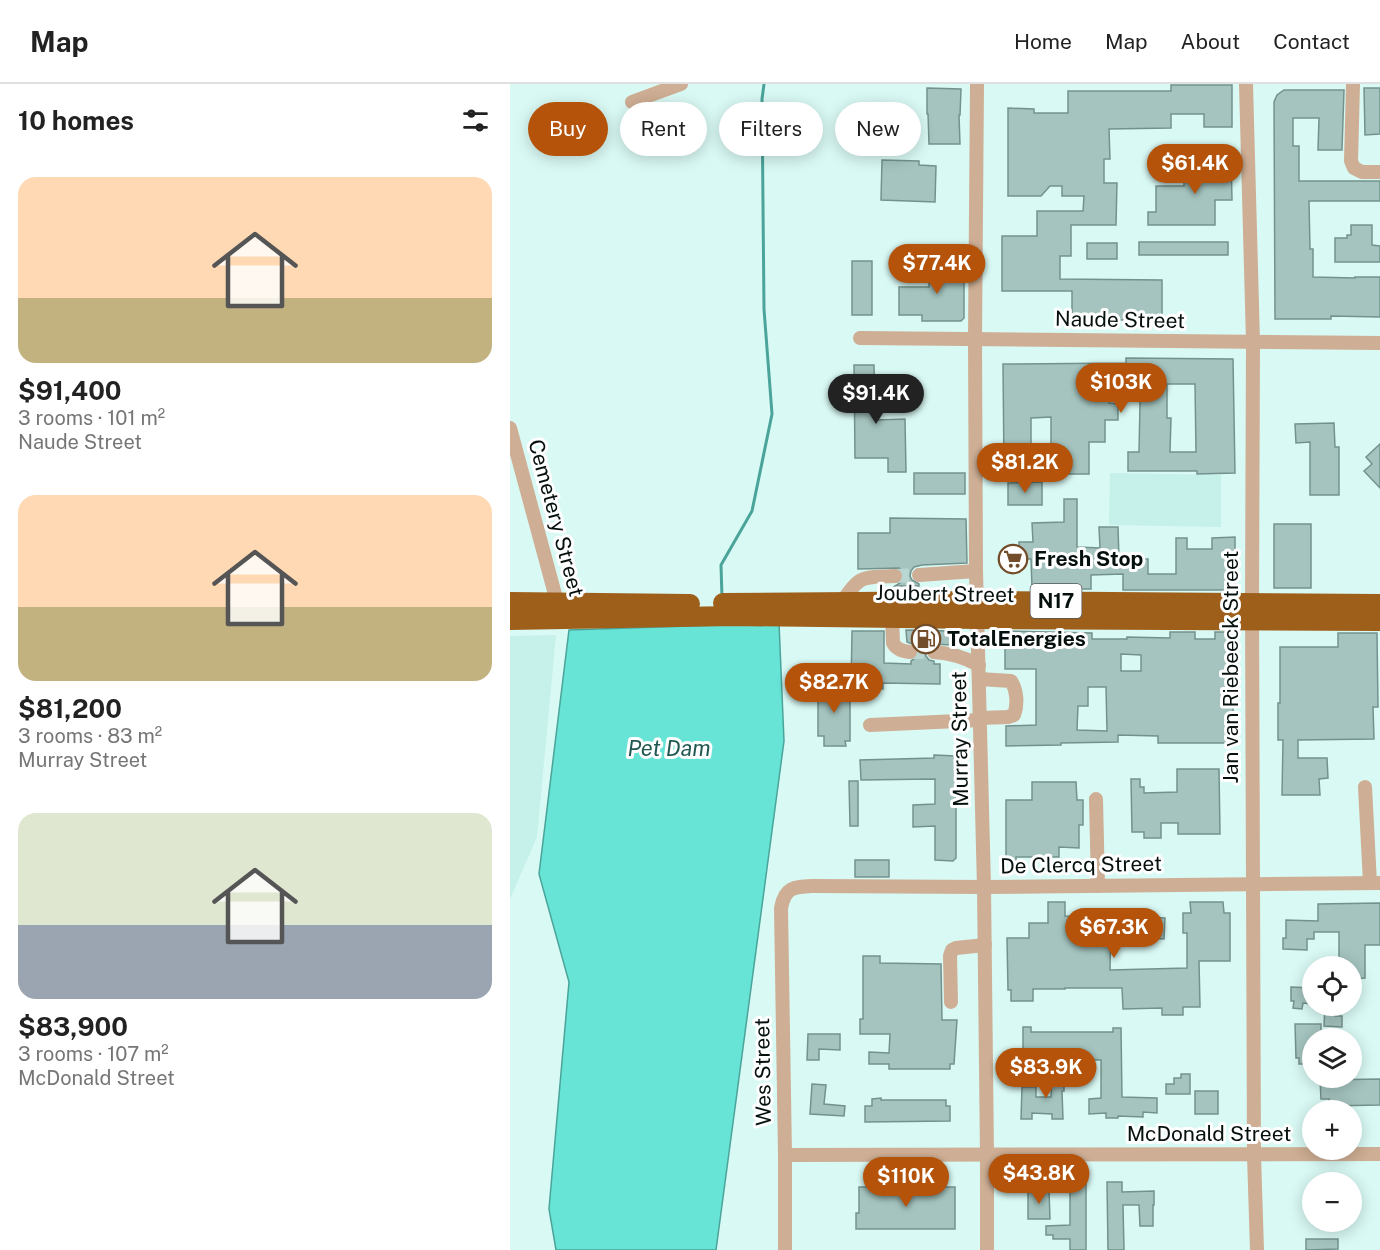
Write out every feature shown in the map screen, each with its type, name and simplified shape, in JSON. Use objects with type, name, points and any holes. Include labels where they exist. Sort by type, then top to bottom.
[{"type":"highway","name":"Joubert Street","points":[[510,602],[559,611]]},
{"type":"highway","name":"Joubert Street","points":[[510,620],[559,611],[703,610],[842,602],[978,610],[1252,612],[1380,621]]},
{"type":"highway","name":"Joubert Street","points":[[1252,612],[1380,604]]},
{"type":"highway","name":"Joubert Street","points":[[732,609],[892,618],[978,610]]},
{"type":"street","points":[[632,102],[681,84]]},
{"type":"street","name":"Murray Street","points":[[977,84],[976,571],[985,945],[987,1250]]},
{"type":"street","name":"Jan van Riebeeck Street","points":[[1246,84],[1252,342],[1254,1155],[1257,1250]]},
{"type":"street","points":[[1353,84],[1351,161],[1354,168],[1362,172],[1380,172]]},
{"type":"street","name":"Naude Street","points":[[860,338],[1380,343]]},
{"type":"street","name":"Cemetery Street","points":[[510,428],[559,611]]},
{"type":"street","points":[[919,575],[976,571]]},
{"type":"street","points":[[842,602],[856,582],[864,578],[894,576]]},
{"type":"street","points":[[892,618],[894,646],[901,651],[910,652]]},
{"type":"street","points":[[870,725],[1014,715],[1016,703],[1014,686],[1011,681],[979,672],[968,659],[948,653],[934,652]]},
{"type":"street","points":[[1365,787],[1375,883]]},
{"type":"street","points":[[1096,799],[1098,886]]},
{"type":"street","name":"De Clercq Street","points":[[785,895],[795,888],[813,886],[984,887],[1375,883]]},
{"type":"street","name":"Wes Street","points":[[785,895],[781,909],[785,1250]]},
{"type":"street","points":[[951,1002],[951,953],[956,948],[985,945]]},
{"type":"street","name":"McDonald Street","points":[[785,1155],[1380,1154]]},
{"type":"shaded area","points":[[1110,473],[1221,475],[1221,527],[1109,525]]},
{"type":"shaded area","points":[[556,635],[537,837],[510,899],[510,636]]},
{"type":"water","name":"Pet Dam","points":[[779,623],[784,741],[716,1250],[556,1250],[549,1209],[569,982],[539,874],[569,630]]},
{"type":"building","points":[[1171,85],[1232,85],[1232,127],[1204,127],[1204,114],[1171,114],[1171,128],[1109,129],[1110,159],[1104,159],[1104,183],[1117,183],[1116,225],[1071,225],[1071,256],[1060,256],[1060,279],[1162,280],[1162,320],[1072,320],[1072,291],[1002,291],[1002,236],[1037,236],[1037,211],[1083,211],[1084,196],[1062,196],[1062,186],[1050,186],[1041,196],[1008,196],[1008,108],[1034,109],[1034,113],[1068,113],[1068,91],[1171,91]]},
{"type":"building","points":[[927,88],[961,89],[960,144],[929,144]]},
{"type":"building","points":[[1364,88],[1380,88],[1380,134],[1365,135]]},
{"type":"building","points":[[1284,90],[1344,90],[1342,150],[1318,150],[1319,118],[1293,118],[1293,146],[1299,146],[1299,181],[1380,181],[1380,201],[1309,201],[1313,277],[1380,277],[1380,317],[1331,316],[1331,319],[1275,319],[1274,102],[1277,95]]},
{"type":"building","points":[[1209,156],[1231,156],[1232,200],[1215,200],[1215,225],[1148,225],[1148,212],[1156,212],[1156,186],[1184,186],[1184,172],[1190,172],[1190,165],[1209,165]]},
{"type":"building","points":[[882,160],[919,161],[919,165],[936,166],[935,202],[881,200]]},
{"type":"building","points":[[1351,225],[1372,225],[1372,245],[1380,246],[1380,262],[1335,262],[1335,238],[1347,238],[1347,235],[1351,235]]},
{"type":"building","points":[[1139,242],[1228,242],[1228,255],[1139,255]]},
{"type":"building","points":[[1087,243],[1117,243],[1117,259],[1087,259]]},
{"type":"building","points":[[852,261],[872,261],[872,315],[852,315]]},
{"type":"building","points":[[929,262],[964,262],[964,318],[961,321],[922,321],[922,315],[899,315],[899,287],[929,287]]},
{"type":"building","points":[[1126,358],[1233,359],[1235,473],[1128,471],[1128,452],[1139,452],[1140,404],[1139,383],[1126,382],[1109,382],[1109,403],[1118,404],[1118,420],[1105,420],[1105,442],[1089,442],[1089,474],[1044,474],[1044,467],[1004,467],[1003,364],[1126,363]],"holes":[[[1167,384],[1195,384],[1196,452],[1170,452],[1171,418],[1167,418]],[[1051,417],[1051,459],[1031,459],[1031,418]]]},
{"type":"building","points":[[854,365],[874,365],[875,420],[905,419],[906,472],[888,472],[888,458],[855,458]]},
{"type":"building","points":[[1334,423],[1335,447],[1339,447],[1339,495],[1310,495],[1310,442],[1296,443],[1295,424]]},
{"type":"building","points":[[1380,444],[1380,488],[1364,471],[1372,464],[1366,457]]},
{"type":"building","points":[[914,473],[965,473],[965,494],[914,494]]},
{"type":"building","points":[[1042,482],[1042,505],[1008,505],[1008,483]]},
{"type":"building","points":[[1064,499],[1077,499],[1077,547],[1100,548],[1099,527],[1118,527],[1119,559],[1148,559],[1148,574],[1176,574],[1176,538],[1187,538],[1187,549],[1212,549],[1212,538],[1235,537],[1235,590],[1123,590],[1123,574],[1091,575],[1091,589],[1032,588],[1031,559],[1019,559],[1019,542],[1033,542],[1032,523],[1064,522]]},
{"type":"building","points":[[890,518],[966,519],[967,563],[914,567],[910,576],[919,586],[895,586],[904,576],[899,568],[858,569],[858,533],[890,533]]},
{"type":"building","points":[[1274,524],[1311,524],[1311,588],[1274,588]]},
{"type":"building","points":[[906,630],[951,631],[952,645],[931,644],[925,651],[929,660],[934,661],[934,664],[940,664],[940,684],[883,683],[883,689],[851,688],[852,631],[884,631],[884,663],[911,664],[911,661],[917,657],[919,649],[907,642]]},
{"type":"building","points":[[1005,631],[1092,633],[1092,639],[1170,638],[1170,632],[1195,632],[1195,639],[1215,639],[1215,632],[1235,632],[1237,634],[1238,668],[1233,669],[1233,743],[1158,743],[1158,736],[1118,735],[1118,742],[1006,746],[1006,726],[1036,725],[1036,669],[1005,669]],"holes":[[[1121,654],[1141,655],[1141,671],[1121,671]],[[1088,687],[1106,687],[1107,731],[1077,730],[1078,706],[1088,706]]]},
{"type":"building","points":[[1338,633],[1377,633],[1378,707],[1373,707],[1374,739],[1298,740],[1298,758],[1327,758],[1328,778],[1319,779],[1320,795],[1282,795],[1283,740],[1278,740],[1280,647],[1338,647]]},
{"type":"building","points":[[818,684],[850,684],[850,741],[845,741],[846,746],[824,746],[824,736],[818,736]]},
{"type":"building","points":[[934,755],[956,756],[956,858],[953,861],[935,860],[935,826],[913,827],[913,805],[935,804],[935,779],[861,780],[860,760],[934,758]]},
{"type":"building","points":[[1177,769],[1219,769],[1220,834],[1178,834],[1178,823],[1161,823],[1161,838],[1144,838],[1144,832],[1132,832],[1131,779],[1140,779],[1140,787],[1144,787],[1144,793],[1177,792]]},
{"type":"building","points":[[849,781],[858,781],[858,826],[850,826]]},
{"type":"building","points":[[1032,782],[1076,782],[1077,800],[1083,800],[1083,825],[1079,825],[1079,848],[1059,847],[1059,857],[1016,857],[1016,862],[1006,862],[1006,800],[1032,800]]},
{"type":"building","points":[[855,860],[889,860],[889,877],[855,877]]},
{"type":"building","points":[[1048,902],[1065,902],[1065,916],[1111,918],[1110,970],[1187,968],[1187,933],[1183,933],[1183,913],[1191,913],[1190,902],[1223,902],[1224,913],[1230,913],[1230,961],[1199,961],[1200,1007],[1183,1007],[1183,1015],[1162,1015],[1162,1008],[1123,1009],[1122,988],[1033,989],[1033,1001],[1011,1001],[1011,990],[1008,990],[1007,938],[1029,938],[1029,923],[1048,923]]},
{"type":"building","points":[[1380,903],[1380,945],[1365,945],[1365,978],[1362,978],[1362,956],[1339,956],[1339,932],[1314,932],[1314,939],[1307,939],[1307,950],[1283,949],[1283,938],[1286,938],[1286,920],[1318,921],[1318,904]]},
{"type":"building","points":[[1142,917],[1165,918],[1164,939],[1142,938]]},
{"type":"building","points":[[863,956],[880,956],[880,963],[941,964],[942,1020],[957,1020],[954,1064],[950,1064],[950,1069],[889,1069],[889,1064],[869,1064],[869,1052],[889,1053],[890,1034],[860,1034],[860,1019],[863,1019]]},
{"type":"building","points":[[1291,987],[1302,988],[1302,1009],[1293,1008],[1294,1001],[1291,1001]]},
{"type":"building","points":[[1324,1016],[1342,1016],[1342,1027],[1324,1026]]},
{"type":"building","points":[[1295,1024],[1321,1024],[1321,1028],[1302,1028],[1302,1064],[1299,1064],[1299,1058],[1296,1058]]},
{"type":"building","points":[[1023,1027],[1031,1027],[1031,1032],[1113,1032],[1113,1028],[1121,1028],[1122,1097],[1157,1098],[1157,1113],[1143,1112],[1143,1117],[1118,1116],[1118,1118],[1106,1118],[1106,1113],[1089,1114],[1089,1099],[1101,1098],[1101,1060],[1023,1059]]},
{"type":"building","points":[[808,1034],[840,1034],[840,1050],[819,1049],[819,1060],[807,1060]]},
{"type":"building","points":[[1052,1072],[1071,1074],[1070,1086],[1064,1085],[1064,1091],[1062,1091],[1063,1119],[1052,1119],[1052,1114],[1032,1113],[1032,1119],[1021,1119],[1022,1087],[1036,1087],[1036,1097],[1051,1097]]},
{"type":"building","points":[[1181,1074],[1190,1074],[1190,1094],[1166,1094],[1166,1084],[1174,1084],[1174,1078],[1181,1078]]},
{"type":"building","points":[[1362,1079],[1380,1079],[1380,1105],[1362,1105],[1362,1100],[1321,1099],[1320,1088],[1362,1088]]},
{"type":"building","points":[[812,1084],[826,1085],[824,1104],[845,1106],[844,1116],[810,1114]]},
{"type":"building","points":[[1195,1091],[1218,1091],[1218,1114],[1195,1114]]},
{"type":"building","points":[[881,1098],[881,1100],[946,1100],[946,1106],[950,1106],[950,1121],[865,1122],[865,1106],[872,1106],[872,1099]]},
{"type":"building","points":[[1070,1182],[1086,1182],[1086,1250],[1070,1250],[1070,1239],[1053,1239],[1053,1235],[1046,1235],[1046,1226],[1070,1225]]},
{"type":"building","points":[[1107,1182],[1122,1182],[1122,1192],[1154,1191],[1153,1226],[1140,1226],[1139,1205],[1123,1205],[1124,1250],[1108,1250]]},
{"type":"building","points":[[859,1187],[955,1187],[955,1229],[856,1229],[856,1213],[859,1213]]},
{"type":"building","points":[[1049,1190],[1050,1219],[1028,1219],[1028,1191]]},
{"type":"building","points":[[1306,1239],[1338,1239],[1338,1249],[1306,1250]]},
{"type":"waterway","points":[[722,598],[721,565],[752,511],[772,414],[764,309],[762,99],[764,84]]},
{"type":"tunnel","points":[[895,576],[919,575]]},
{"type":"tunnel","points":[[910,652],[934,652]]},
{"type":"place","name":"Fresh Stop","points":[[1013,559]]},
{"type":"place","name":"TotalEnergies","points":[[926,639]]}]
